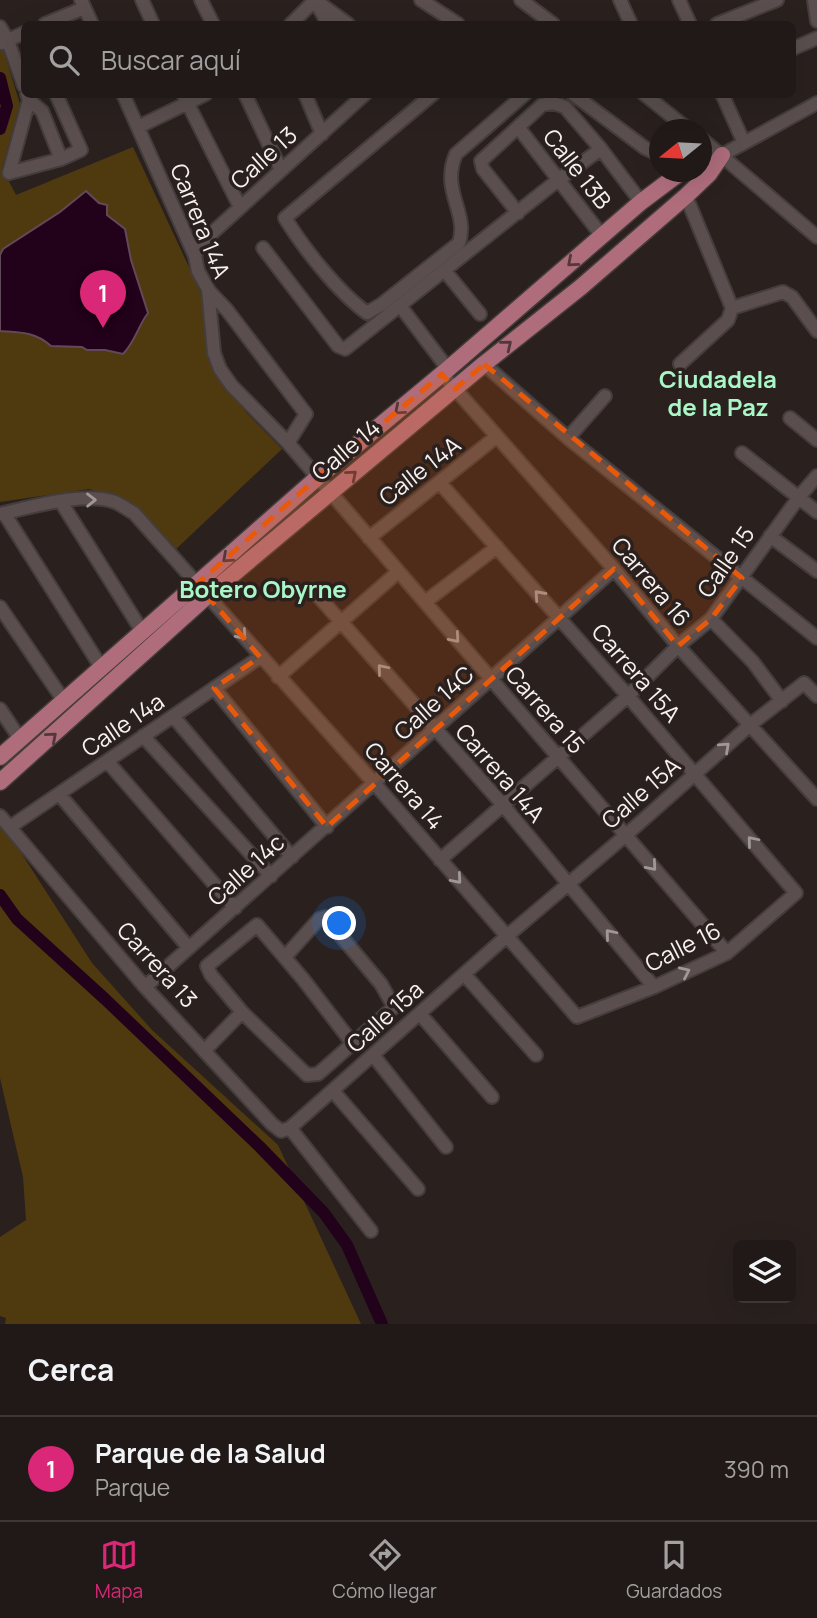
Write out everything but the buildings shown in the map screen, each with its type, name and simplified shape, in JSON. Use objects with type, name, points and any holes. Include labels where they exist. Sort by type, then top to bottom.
[{"type":"main road","name":"Calle 14","points":[[712,158],[722,155]]},
{"type":"main road","name":"Calle 14","points":[[0,757],[142,631],[331,494],[581,287],[686,196],[709,174],[722,155]]},
{"type":"main road","name":"Calle 14","points":[[0,782],[317,478],[668,182]]},
{"type":"street","points":[[142,0],[152,21]]},
{"type":"street","points":[[201,0],[212,21]]},
{"type":"street","points":[[294,21],[315,0]]},
{"type":"street","points":[[315,0],[326,21]]},
{"type":"street","points":[[315,0],[344,21]]},
{"type":"street","points":[[421,0],[453,21]]},
{"type":"street","points":[[521,0],[549,21]]},
{"type":"street","points":[[620,0],[630,21]]},
{"type":"street","points":[[679,0],[689,21]]},
{"type":"street","points":[[724,21],[777,0]]},
{"type":"street","points":[[814,0],[817,21]]},
{"type":"street","points":[[51,21],[83,4],[91,21]]},
{"type":"street","points":[[0,27],[3,42],[21,80]]},
{"type":"street","points":[[3,42],[21,34]]},
{"type":"street","points":[[796,48],[817,38]]},
{"type":"street","points":[[28,98],[9,173],[61,159],[81,150],[58,98]]},
{"type":"street","points":[[29,98],[42,111],[61,159]]},
{"type":"street","name":"Carrera 14A","points":[[125,98],[208,289],[214,353],[220,369],[232,386],[288,443],[331,494]]},
{"type":"street","points":[[247,98],[281,170]]},
{"type":"street","points":[[308,98],[323,134]]},
{"type":"street","name":"Calle 13","points":[[195,256],[200,244],[361,98]]},
{"type":"street","points":[[428,98],[285,218],[350,301],[367,313],[459,243],[463,232],[450,185],[452,163],[456,154],[520,98]]},
{"type":"street","points":[[578,98],[649,150]]},
{"type":"street","points":[[649,98],[675,119]]},
{"type":"street","points":[[724,98],[744,144]]},
{"type":"street","points":[[138,127],[185,100],[240,207]]},
{"type":"street","points":[[518,213],[483,169],[481,161],[542,105],[553,103],[565,107],[641,202]]},
{"type":"street","name":"Calle 14","points":[[722,155],[817,103]]},
{"type":"street","name":"Calle 13B","points":[[518,127],[602,236]]},
{"type":"street","points":[[712,147],[817,237]]},
{"type":"street","points":[[263,248],[338,346],[345,349],[601,149]]},
{"type":"street","points":[[680,364],[728,320],[732,308],[686,196]]},
{"type":"street","points":[[445,271],[480,314]]},
{"type":"street","points":[[208,289],[306,414],[288,443]]},
{"type":"street","points":[[732,308],[783,292],[792,297],[817,331]]},
{"type":"street","name":"Carrera 16","points":[[401,307],[455,389],[614,569],[678,646],[817,799]]},
{"type":"street","points":[[211,317],[227,310]]},
{"type":"street","points":[[484,365],[568,438],[817,638]]},
{"type":"street","points":[[568,438],[605,396]]},
{"type":"street","points":[[790,418],[817,440]]},
{"type":"street","name":"Calle 14A","points":[[369,538],[496,437]]},
{"type":"street","points":[[742,453],[817,512]]},
{"type":"street","name":"Calle 15","points":[[440,860],[628,696],[678,646],[711,619],[817,476]]},
{"type":"street","name":"Carrera 15A","points":[[440,483],[628,696],[796,894]]},
{"type":"street","name":"Carrera 15","points":[[331,494],[727,953]]},
{"type":"street","name":"Carrera 14","points":[[2,514],[61,502],[98,499],[116,503],[134,513],[375,784],[577,1017]]},
{"type":"street","points":[[61,502],[142,631]]},
{"type":"street","points":[[2,514],[101,667]]},
{"type":"street","points":[[770,536],[817,571]]},
{"type":"street","points":[[425,603],[497,547]]},
{"type":"street","name":"Calle 14C","points":[[375,784],[614,569]]},
{"type":"street","points":[[278,677],[398,572]]},
{"type":"street","name":"Carrera 14A","points":[[312,589],[503,805],[654,987]]},
{"type":"street","points":[[0,607],[64,701]]},
{"type":"street","points":[[711,619],[753,662],[782,701]]},
{"type":"street","name":"Calle 14a","points":[[10,827],[260,657]]},
{"type":"street","name":"Calle 15A","points":[[507,936],[750,725],[804,683],[817,696]]},
{"type":"street","points":[[214,688],[327,827]]},
{"type":"street","points":[[0,709],[20,739]]},
{"type":"street","points":[[173,716],[292,857]]},
{"type":"street","points":[[144,736],[271,876]]},
{"type":"street","points":[[107,761],[235,908]]},
{"type":"street","name":"Calle 14c","points":[[145,987],[375,784]]},
{"type":"street","points":[[59,794],[189,948]]},
{"type":"street","name":"Carrera 13","points":[[0,816],[145,987],[272,1124],[281,1131],[290,1128]]},
{"type":"street","name":"Calle 16","points":[[577,1017],[654,987],[727,953],[796,894]]},
{"type":"street","points":[[285,957],[319,919],[325,917],[381,984],[394,1007],[353,1044],[318,1074],[307,1075],[242,1013],[211,975],[208,966],[257,925],[353,1044]]},
{"type":"street","name":"Calle 15a","points":[[290,1128],[507,936]]},
{"type":"street","points":[[464,974],[536,1055]]},
{"type":"street","points":[[205,1050],[242,1013]]},
{"type":"street","points":[[420,1013],[492,1097]]},
{"type":"street","points":[[373,1055],[446,1147]]},
{"type":"street","points":[[333,1091],[418,1189]]},
{"type":"street","points":[[290,1128],[371,1231]]},
{"type":"highlighted area","points":[[484,364],[742,578],[711,619],[678,646],[614,569],[327,827],[214,688],[260,657],[197,584],[317,478],[442,374],[455,389]]},
{"type":"shaded area","points":[[3,49],[20,104],[2,168],[16,195],[133,147],[202,295],[210,362],[246,412],[282,449],[175,550],[134,504],[89,489],[0,502],[0,50]]},
{"type":"shaded area","points":[[86,191],[99,203],[107,205],[107,215],[125,229],[131,260],[148,313],[123,354],[87,350],[82,347],[51,346],[34,335],[0,331],[0,255],[3,249],[60,212]]},
{"type":"shaded area","points":[[0,820],[92,963],[152,1030],[278,1145],[361,1324],[5,1324],[6,1318],[0,1316],[0,1237],[26,1220],[23,1177],[0,1078]]},
{"type":"waterway","points":[[0,78],[7,106],[0,129]]},
{"type":"waterway","points":[[0,895],[17,919],[260,1147],[324,1213],[347,1245],[382,1324]]},
{"type":"place","name":"Parque de la Salud","points":[[103,328]]},
{"type":"district","name":"Ciudadela de la Paz","points":[[718,394]]},
{"type":"district","name":"Botero Obyrne","points":[[263,590]]}]
